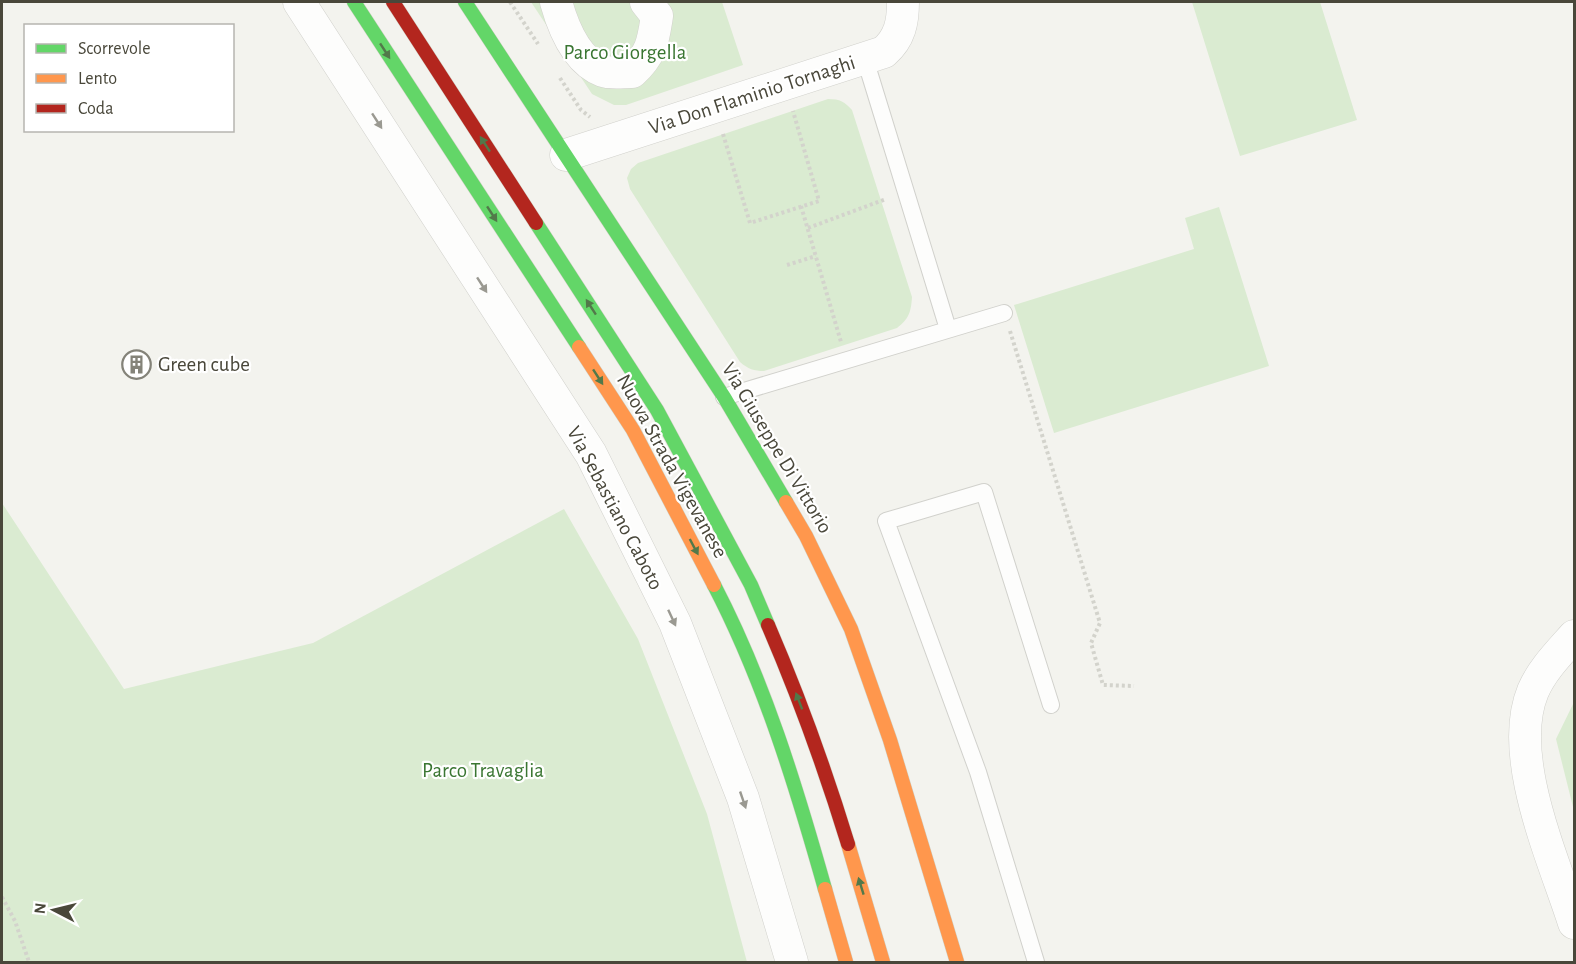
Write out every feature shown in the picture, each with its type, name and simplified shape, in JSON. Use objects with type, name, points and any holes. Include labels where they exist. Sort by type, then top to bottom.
[{"type":"main road","name":"Nuova Strada Vigevanese","points":[[354,2],[633,430],[723,601],[795,783],[846,963]]},
{"type":"main road","name":"Nuova Strada Vigevanese","points":[[393,2],[657,410],[751,585],[790,676],[825,769],[883,963]]},
{"type":"main road","name":"Via Giuseppe Di Vittorio","points":[[465,2],[724,397],[806,536],[851,629],[890,740],[957,963]]},
{"type":"main road","points":[[867,908],[891,963]]},
{"type":"main road","points":[[833,916],[841,963]]},
{"type":"street","name":"Via Sebastiano Caboto","points":[[299,2],[591,454],[679,634],[743,798],[792,963]]},
{"type":"street","points":[[556,2],[561,19],[574,45],[591,64],[605,72],[632,72],[644,61],[652,46],[657,16],[646,2]]},
{"type":"street","name":"Via Don Flaminio Tornaghi","points":[[566,154],[884,52],[893,44],[902,20],[903,2]]},
{"type":"street","points":[[1575,636],[1553,659],[1533,692],[1525,736],[1532,795],[1575,923]]},
{"type":"lane","points":[[865,59],[948,329]]},
{"type":"lane","points":[[724,397],[1004,313]]},
{"type":"lane","points":[[1036,963],[978,772],[886,521],[984,492],[1051,705]]},
{"type":"path","points":[[510,2],[542,51]]},
{"type":"path","points":[[555,70],[581,110],[586,116],[592,118]]},
{"type":"path","points":[[721,127],[750,223],[819,201],[791,105]]},
{"type":"path","points":[[808,228],[887,199]]},
{"type":"path","points":[[801,206],[846,360]]},
{"type":"path","points":[[787,265],[816,256]]},
{"type":"path","points":[[1004,313],[1100,623],[1091,643],[1103,685],[1134,686]]},
{"type":"path","points":[[2,897],[15,921],[29,963]]},
{"type":"green space","name":"Parco Giorgella","points":[[531,2],[722,2],[743,65],[626,105],[614,105],[592,94]]},
{"type":"green space","points":[[1192,2],[1320,2],[1357,120],[1240,156]]},
{"type":"green space","points":[[828,99],[842,102],[852,110],[912,297],[910,311],[907,318],[897,328],[764,371],[754,370],[740,362],[630,189],[627,178],[631,169],[638,163]]},
{"type":"green space","points":[[1219,207],[1269,366],[1054,433],[1014,305],[1194,249],[1185,218]]},
{"type":"green space","name":"Parco Travaglia","points":[[2,503],[124,689],[313,643],[564,509],[638,639],[707,814],[747,962],[2,962]]},
{"type":"green space","points":[[1574,702],[1574,811],[1556,739]]},
{"type":"traffic: fast","points":[[354,2],[579,347]]},
{"type":"traffic: fast","points":[[465,2],[724,397],[786,502]]},
{"type":"traffic: fast","points":[[536,223],[657,410],[751,585],[768,625]]},
{"type":"traffic: fast","points":[[714,585],[732,621],[777,734],[825,889]]},
{"type":"traffic: slow","points":[[579,347],[633,430],[714,585]]},
{"type":"traffic: slow","points":[[786,502],[806,536],[851,629],[890,740],[957,962]]},
{"type":"traffic: slow","points":[[848,844],[883,962]]},
{"type":"traffic: slow","points":[[825,889],[846,962]]},
{"type":"traffic: jam","points":[[393,2],[536,223]]},
{"type":"traffic: jam","points":[[768,625],[811,733],[848,844]]},
{"type":"place","name":"Green cube","points":[[137,364]]}]
